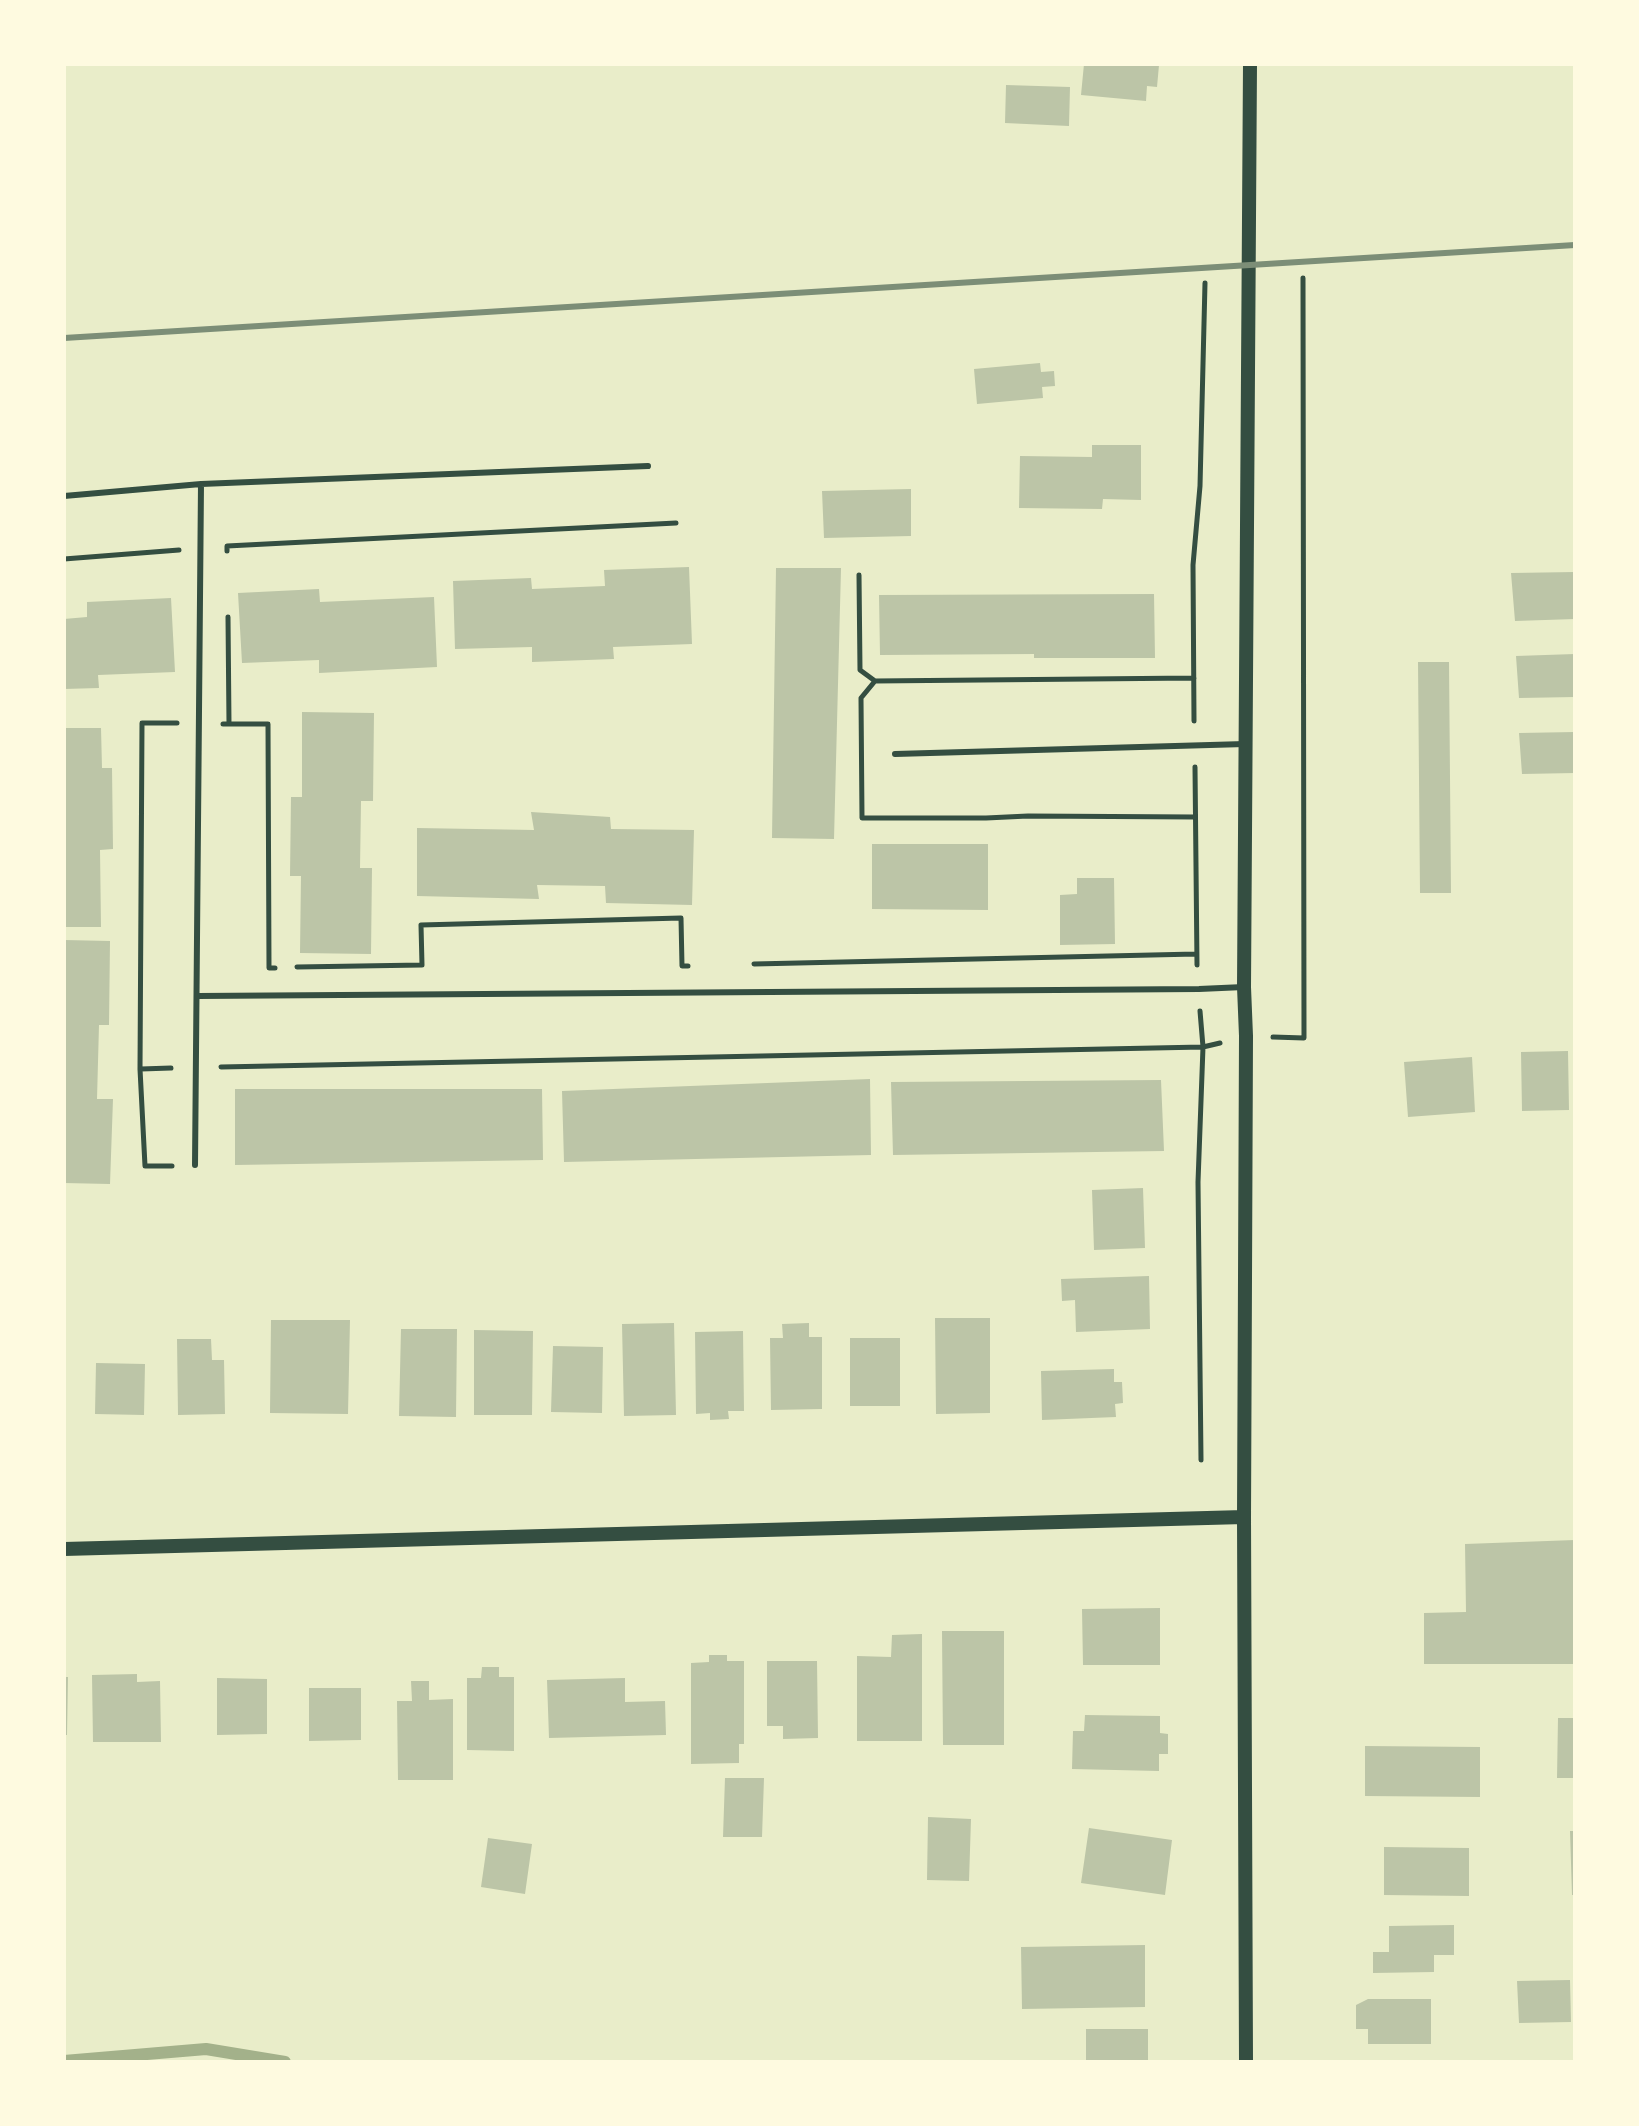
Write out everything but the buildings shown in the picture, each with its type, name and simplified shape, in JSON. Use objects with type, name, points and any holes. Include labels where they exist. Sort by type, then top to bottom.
[{"type":"street","points":[[1246,2062],[1244,987],[1250,64]]},
{"type":"street","points":[[64,1549],[1244,1517]]},
{"type":"lane","points":[[64,496],[201,484],[648,466]]},
{"type":"lane","points":[[195,1165],[201,484]]},
{"type":"lane","points":[[895,754],[1245,744]]},
{"type":"lane","points":[[198,996],[1244,987]]},
{"type":"path","points":[[140,1069],[1203,1047],[1246,1036],[1304,1038],[1303,278]]},
{"type":"path","points":[[1201,1460],[1198,1182],[1203,1047],[1196,954],[1193,565],[1200,486],[1205,283]]},
{"type":"path","points":[[64,559],[227,546],[676,523]]},
{"type":"path","points":[[227,546],[227,561]]},
{"type":"path","points":[[859,575],[860,670],[875,681]]},
{"type":"path","points":[[228,606],[229,724]]},
{"type":"path","points":[[195,1165],[145,1166],[140,1069],[142,723],[268,724],[269,968],[422,965],[421,925],[681,918],[682,966],[698,965]]},
{"type":"path","points":[[745,964],[1196,954]]},
{"type":"waterway","points":[[64,2061],[206,2049],[285,2062]]},
{"type":"railway","points":[[64,338],[1575,245]]}]
